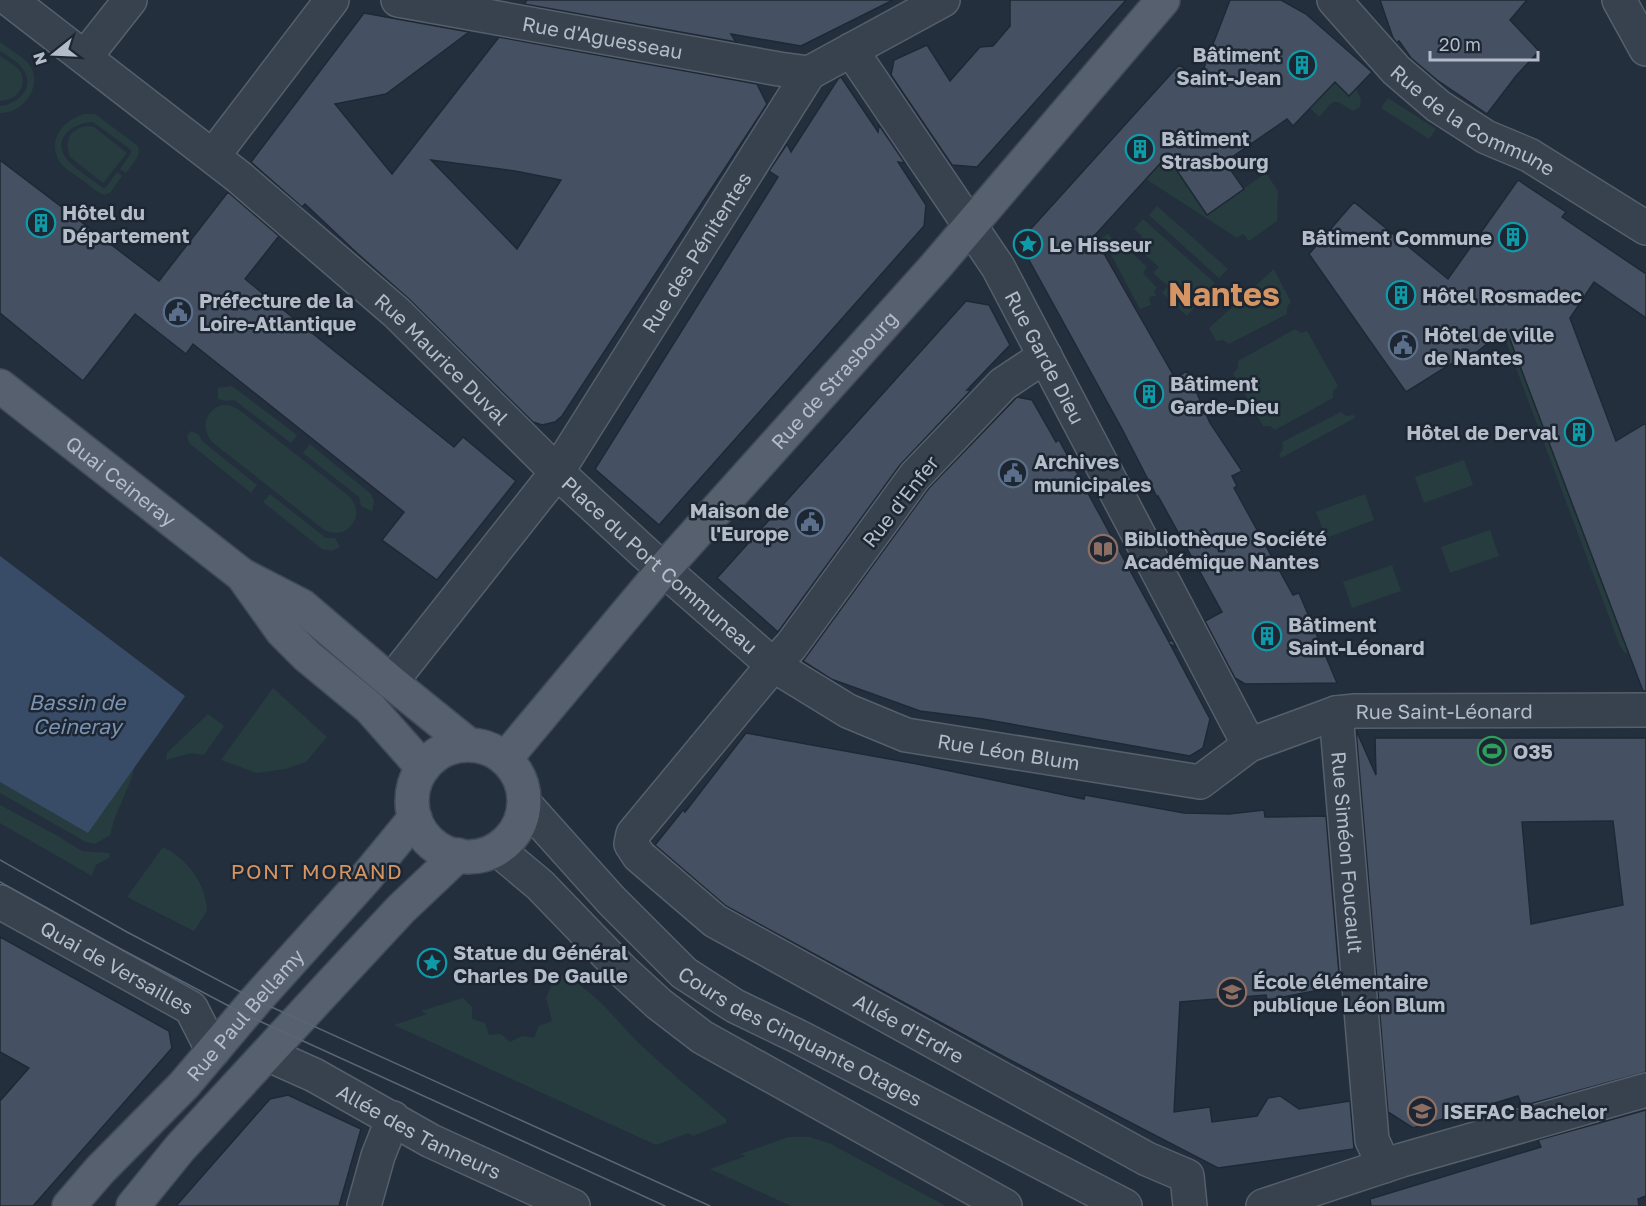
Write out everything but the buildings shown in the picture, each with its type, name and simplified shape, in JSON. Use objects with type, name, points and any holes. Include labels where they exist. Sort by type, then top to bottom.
[{"type":"main road","name":"Rue de Strasbourg","points":[[505,759],[663,570],[971,225],[1163,0]]},
{"type":"main road","name":"Quai Ceineray","points":[[0,386],[242,575],[302,606],[469,745]]},
{"type":"main road","name":"Quai Ceineray","points":[[242,575],[282,631],[307,656],[370,708],[423,768]]},
{"type":"main road","points":[[469,745],[489,748],[505,759],[516,771],[523,787],[524,803],[521,819],[514,833],[497,849],[471,856],[443,850],[429,840],[415,818],[412,804],[414,789],[423,768],[440,753],[454,746],[469,745]]},
{"type":"main road","name":"Rue Paul Bellamy","points":[[69,1206],[100,1170],[184,1085],[364,880],[415,818]]},
{"type":"main road","name":"Rue Paul Bellamy","points":[[133,1206],[180,1148],[393,917],[458,855]]},
{"type":"street","name":"Rue Maurice Duval","points":[[10,0],[213,156],[398,313],[557,472]]},
{"type":"street","points":[[85,57],[130,0]]},
{"type":"street","points":[[213,156],[332,0]]},
{"type":"street","name":"Rue d'Aguesseau","points":[[398,0],[809,73]]},
{"type":"street","name":"Rue des Pénitentes","points":[[557,472],[809,73],[943,0]]},
{"type":"street","name":"Rue de la Commune","points":[[1334,0],[1396,70],[1438,106],[1486,136],[1529,155],[1641,216]]},
{"type":"street","points":[[1619,0],[1646,49]]},
{"type":"street","name":"Rue Garde Dieu","points":[[850,50],[998,267],[1249,746]]},
{"type":"street","name":"Rue d'Enfer","points":[[773,665],[791,646],[915,476],[1003,384],[1045,356]]},
{"type":"street","name":"Place du Port Communeau","points":[[391,682],[557,472],[663,570],[773,665],[633,834]]},
{"type":"street","name":"Rue Léon Blum","points":[[773,665],[848,711],[906,735],[1200,782],[1249,746]]},
{"type":"street","name":"Rue Saint-Léonard","points":[[1249,746],[1336,713],[1355,711],[1646,710]]},
{"type":"street","name":"Rue Siméon Foucault","points":[[1336,713],[1372,1140],[1384,1166]]},
{"type":"street","name":"Cours des Cinquante Otages","points":[[524,803],[595,883],[684,973],[735,1006],[799,1036],[1125,1206]]},
{"type":"street","name":"Allée d'Erdre","points":[[633,834],[631,844],[639,856],[715,921],[1147,1159],[1186,1176],[1190,1206]]},
{"type":"street","points":[[497,849],[540,885],[652,998],[702,1037],[1005,1206]]},
{"type":"street","name":"Quai de Versailles","points":[[0,902],[191,1008],[213,1051]]},
{"type":"street","name":"Allée des Tanneurs","points":[[267,1054],[314,1075],[431,1141],[573,1206]]},
{"type":"street","points":[[1263,1206],[1338,1194],[1384,1166],[1646,1090]]},
{"type":"street","points":[[364,1206],[378,1156],[393,1118]]},
{"type":"green space","points":[[0,42],[27,62],[34,79],[30,96],[24,103],[9,112],[0,113],[0,106],[19,99],[27,82],[21,66],[0,51]]},
{"type":"green space","points":[[0,56],[20,71],[23,82],[22,88],[15,96],[0,101]]},
{"type":"green space","points":[[1335,82],[1356,88],[1361,100],[1360,107],[1353,111],[1334,102],[1319,117],[1310,108]]},
{"type":"green space","points":[[1388,98],[1436,129],[1429,139],[1381,108]]},
{"type":"green space","points":[[84,114],[95,114],[138,146],[139,150],[126,173],[120,169],[131,150],[93,122],[79,125],[67,132],[61,144],[62,151],[78,170],[103,188],[117,172],[122,176],[110,193],[104,195],[64,167],[56,153],[56,138],[64,126]]},
{"type":"green space","points":[[87,126],[94,127],[127,153],[103,183],[70,157],[68,151],[68,141],[72,133]]},
{"type":"green space","points":[[1167,156],[1207,214],[1266,173],[1278,191],[1277,221],[1249,241],[1243,234],[1237,238],[1146,179]]},
{"type":"green space","points":[[1157,206],[1228,269],[1219,278],[1149,215]]},
{"type":"green space","points":[[1143,219],[1215,283],[1187,316],[1162,293],[1168,286],[1153,273],[1159,267],[1134,245],[1142,236],[1134,229]]},
{"type":"green space","points":[[1108,234],[1126,254],[1129,250],[1147,267],[1143,273],[1157,288],[1154,291],[1156,296],[1149,297],[1151,305],[1140,309],[1102,238]]},
{"type":"green space","points":[[1274,269],[1291,302],[1287,307],[1287,314],[1229,344],[1223,340],[1216,341],[1209,328]]},
{"type":"green space","points":[[1295,329],[1301,333],[1307,331],[1338,386],[1333,391],[1333,398],[1275,430],[1270,426],[1263,426],[1233,373],[1238,368],[1238,361]]},
{"type":"green space","points":[[1507,331],[1629,654],[1625,653],[1620,646],[1504,336]]},
{"type":"green space","points":[[232,386],[297,435],[291,443],[234,400],[218,399],[218,388]]},
{"type":"green space","points":[[222,405],[238,409],[349,496],[356,512],[352,525],[339,533],[323,529],[212,442],[206,431],[206,421],[211,411]]},
{"type":"green space","points":[[1341,412],[1346,416],[1354,415],[1355,418],[1281,458],[1279,455],[1283,449],[1282,442]]},
{"type":"green space","points":[[191,431],[199,435],[202,441],[257,485],[251,493],[189,443],[187,436]]},
{"type":"green space","points":[[310,444],[371,494],[374,501],[372,511],[361,506],[359,497],[303,453]]},
{"type":"green space","points":[[1464,460],[1473,485],[1424,503],[1415,477]]},
{"type":"green space","points":[[270,494],[326,538],[335,538],[340,547],[332,551],[322,549],[263,502]]},
{"type":"green space","points":[[1365,494],[1374,520],[1326,538],[1316,512]]},
{"type":"green space","points":[[1490,530],[1499,556],[1450,573],[1441,547]]},
{"type":"green space","points":[[1392,565],[1401,591],[1352,608],[1343,582]]},
{"type":"green space","points":[[273,688],[327,737],[306,762],[286,769],[257,773],[221,760]]},
{"type":"green space","points":[[208,714],[224,726],[204,755],[191,753],[166,760],[167,753]]},
{"type":"green space","points":[[135,766],[110,835],[95,844],[86,842],[0,793],[0,782],[88,832]]},
{"type":"green space","points":[[0,805],[82,851],[109,853],[110,857],[96,865],[92,876],[0,823]]},
{"type":"green space","points":[[163,847],[187,865],[203,891],[207,911],[194,931],[127,897]]},
{"type":"green space","points":[[556,974],[581,986],[592,995],[643,1047],[726,1119],[726,1123],[693,1136],[688,1133],[656,1145],[394,1025],[427,1014],[421,1011],[463,998],[472,1007],[472,1019],[485,1023],[489,1035],[501,1034],[510,1042],[522,1036],[534,1038],[539,1026],[552,1021],[546,998]]},
{"type":"green space","points":[[789,1137],[809,1137],[829,1143],[946,1206],[791,1206],[710,1169],[746,1156],[740,1154]]},
{"type":"water","name":"Bassin de Ceineray","points":[[0,556],[185,696],[88,833],[0,782]]},
{"type":"tram line","points":[[0,860],[127,932],[256,1000],[710,1206]]},
{"type":"tram line","points":[[0,882],[244,1014],[665,1206]]},
{"type":"place","name":"Bâtiment Saint-Jean","points":[[1302,65]]},
{"type":"place","name":"Bâtiment Strasbourg","points":[[1140,149]]},
{"type":"place","name":"Hôtel du Département","points":[[41,223]]},
{"type":"place","name":"Bâtiment Commune","points":[[1513,237]]},
{"type":"place","name":"Le Hisseur","points":[[1028,244]]},
{"type":"place","name":"Hôtel Rosmadec","points":[[1401,295]]},
{"type":"place","name":"Préfecture de la Loire-Atlantique","points":[[178,312]]},
{"type":"place","name":"Hôtel de ville de Nantes","points":[[1403,345]]},
{"type":"place","name":"Bâtiment Garde-Dieu","points":[[1149,394]]},
{"type":"place","name":"Hôtel de Derval","points":[[1579,432]]},
{"type":"place","name":"Archives municipales","points":[[1013,473]]},
{"type":"place","name":"Maison de l'Europe","points":[[810,522]]},
{"type":"place","name":"Bibliothèque Société Académique Nantes","points":[[1103,549]]},
{"type":"place","name":"Bâtiment Saint-Léonard","points":[[1267,636]]},
{"type":"place","name":"O35","points":[[1492,751]]},
{"type":"place","name":"Statue du Général Charles De Gaulle","points":[[432,963]]},
{"type":"place","name":"École élémentaire publique Léon Blum","points":[[1232,992]]},
{"type":"place","name":"ISEFAC Bachelor","points":[[1422,1111]]},
{"type":"district","name":"Nantes","points":[[1224,294]]},
{"type":"district","name":"PONT MORAND","points":[[317,871]]}]
